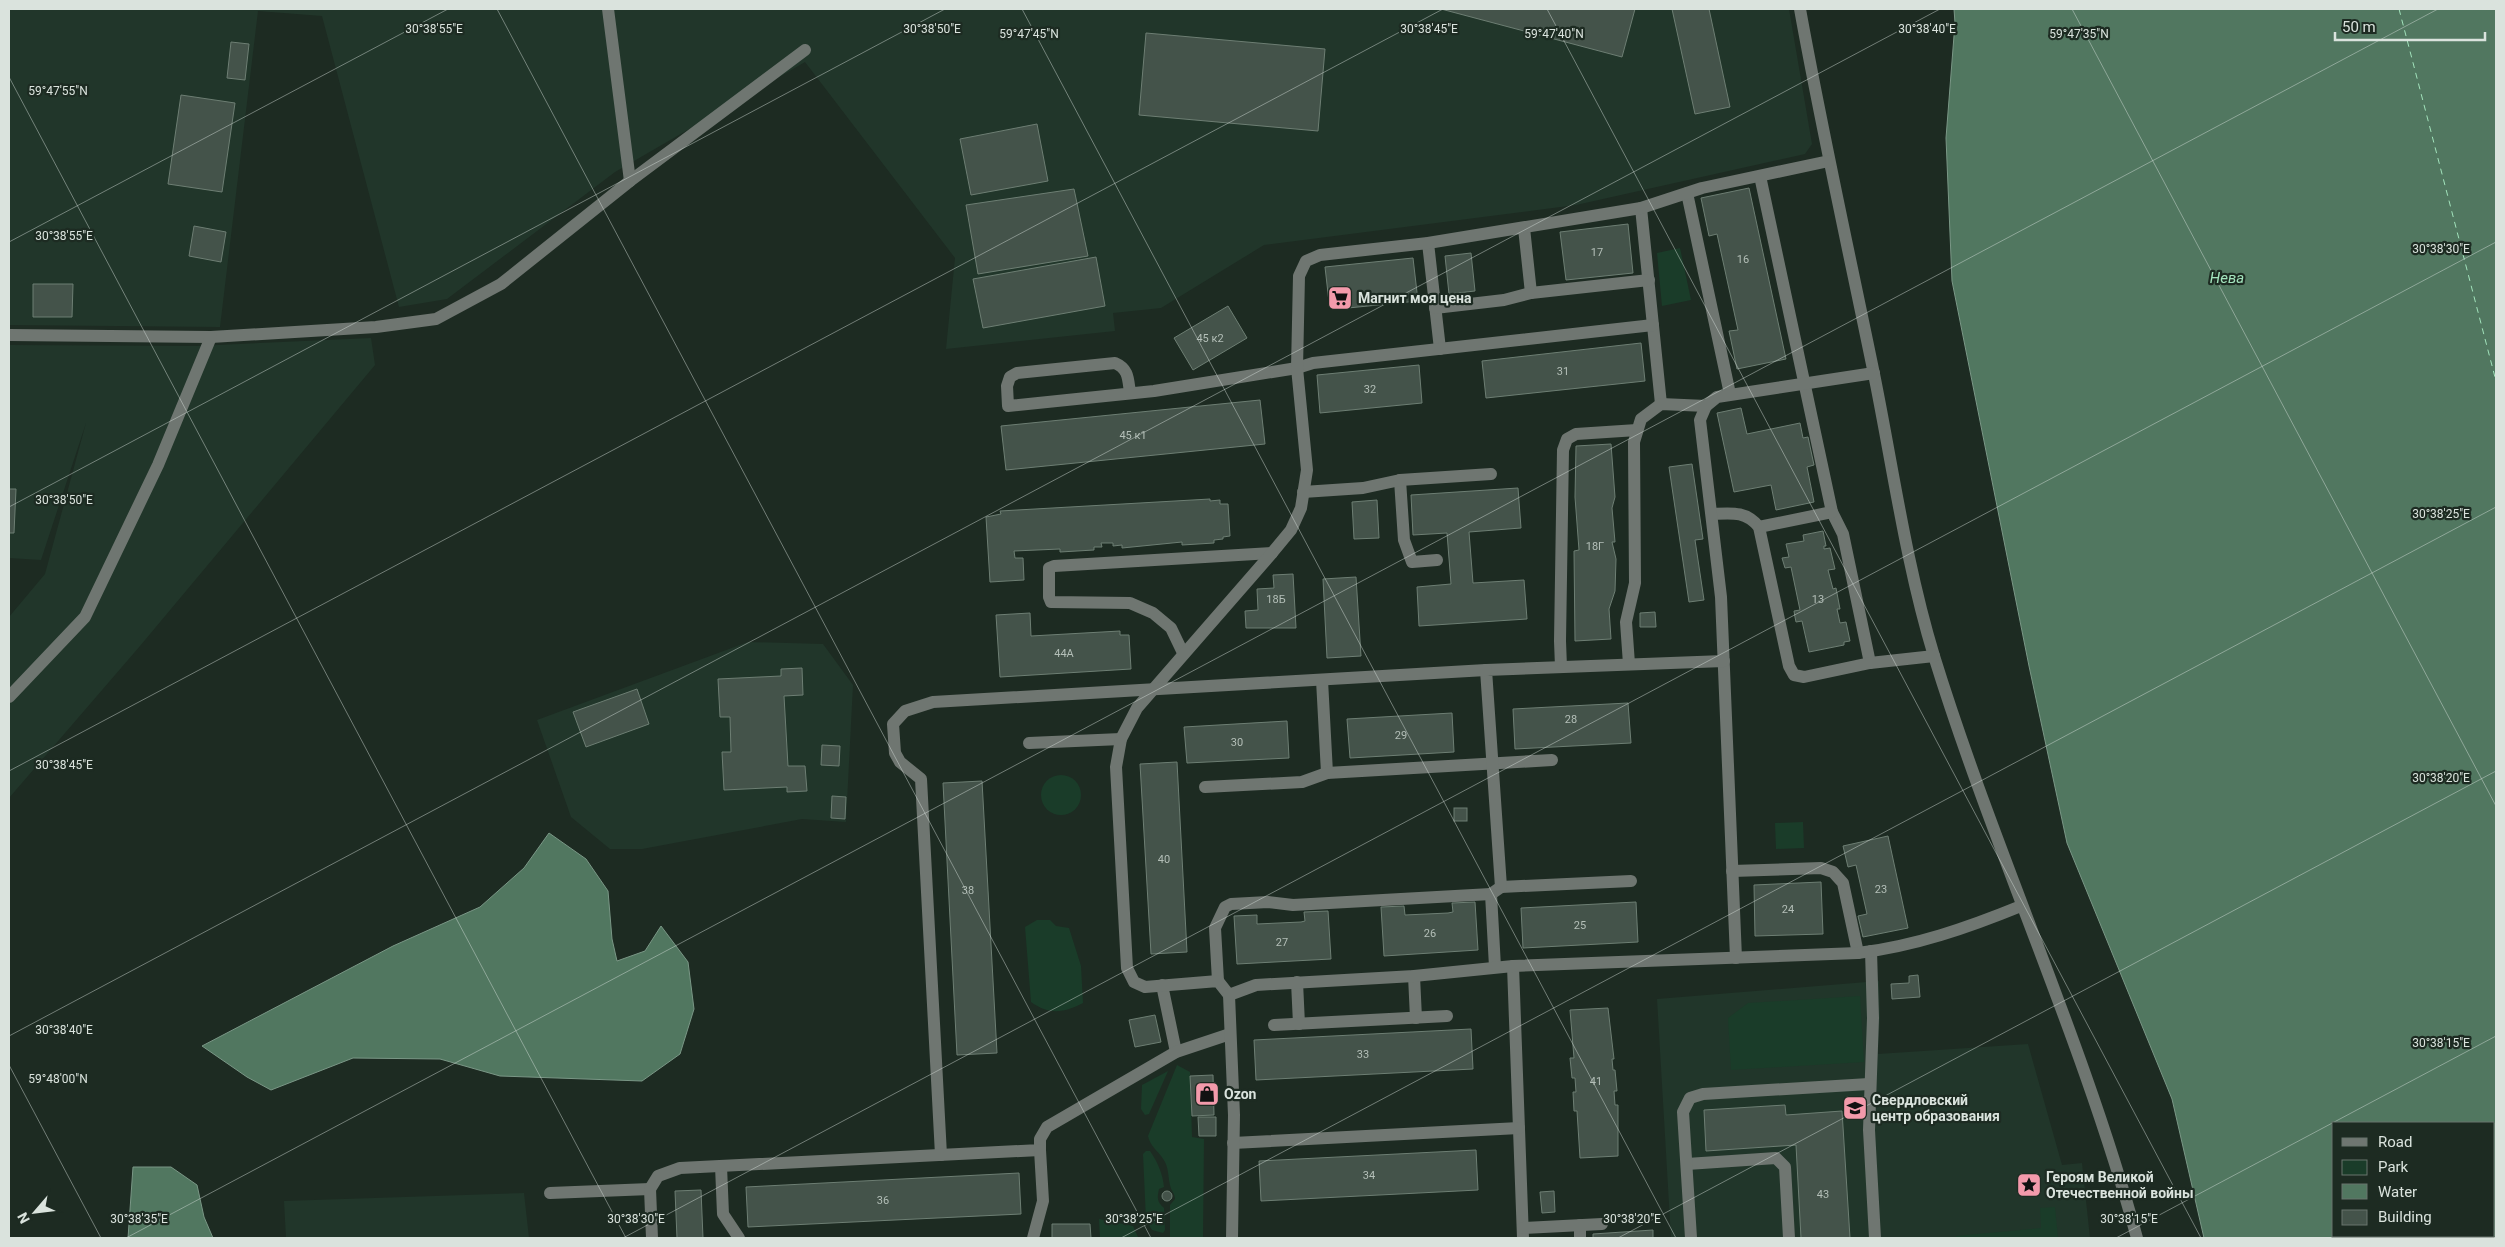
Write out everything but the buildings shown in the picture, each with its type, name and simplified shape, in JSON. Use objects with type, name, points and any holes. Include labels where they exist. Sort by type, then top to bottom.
[{"type":"street","points":[[608,9],[630,181]]},
{"type":"street","points":[[1800,9],[1905,535],[1934,656],[2021,906],[2089,1083],[2122,1184],[2137,1238]]},
{"type":"street","points":[[9,335],[212,337],[376,327],[436,319],[501,284],[630,181],[805,50]]},
{"type":"street","points":[[1218,981],[1145,987],[1134,982],[1127,968],[1116,766],[1121,739],[1137,708],[1150,690],[1291,530],[1301,508],[1307,470],[1297,368],[1299,276],[1306,261],[1320,255],[1428,243],[1642,208],[1687,193],[1829,161]]},
{"type":"street","points":[[1760,176],[1832,512],[1843,534],[1870,663]]},
{"type":"street","points":[[1687,193],[1730,394]]},
{"type":"street","points":[[1642,208],[1661,404]]},
{"type":"street","points":[[1524,228],[1531,293]]},
{"type":"street","points":[[1428,243],[1440,349]]},
{"type":"street","points":[[1435,308],[1504,300],[1531,293],[1649,280]]},
{"type":"street","points":[[1130,394],[1128,373],[1123,367],[1115,363],[1017,373],[1010,377],[1007,386],[1008,406],[1130,394],[1297,368],[1312,363],[1653,325]]},
{"type":"street","points":[[9,697],[85,617],[158,465],[212,337]]},
{"type":"street","points":[[1736,958],[1721,597],[1713,514],[1700,420],[1706,406],[1717,397],[1874,373]]},
{"type":"street","points":[[1629,664],[1626,622],[1635,583],[1634,442],[1637,430],[1641,419],[1661,404],[1706,406]]},
{"type":"street","points":[[1561,667],[1560,632],[1565,445],[1567,439],[1576,434],[1637,430]]},
{"type":"street","points":[[1304,492],[1363,488],[1400,480],[1491,474]]},
{"type":"street","points":[[1400,480],[1404,540],[1412,562],[1437,560]]},
{"type":"street","points":[[1759,527],[1832,512]]},
{"type":"street","points":[[1713,514],[1740,513],[1753,519],[1759,527],[1789,666],[1794,675],[1804,677],[1870,663],[1934,656]]},
{"type":"street","points":[[1183,653],[1170,628],[1153,613],[1130,603],[1051,602],[1049,597],[1049,568],[1054,566],[1272,553]]},
{"type":"street","points":[[941,1155],[921,779],[900,762],[895,753],[893,724],[905,711],[933,702],[1486,670],[1724,661]]},
{"type":"street","points":[[1486,670],[1492,764],[1496,891],[1495,968]]},
{"type":"street","points":[[1322,680],[1327,773]]},
{"type":"street","points":[[1029,744],[1121,739]]},
{"type":"street","points":[[1205,787],[1302,782],[1327,773],[1552,760]]},
{"type":"street","points":[[1732,871],[1821,868],[1833,872],[1843,882],[1858,953]]},
{"type":"street","points":[[1232,1238],[1233,1144],[1229,995],[1218,981],[1215,928],[1225,908],[1231,904],[1268,902],[1293,905],[1631,880]]},
{"type":"street","points":[[1229,995],[1256,985],[1414,976],[1513,966],[1858,953],[1895,948],[1941,936],[2021,906]]},
{"type":"street","points":[[1871,951],[1873,1018],[1868,1130],[1875,1238]]},
{"type":"street","points":[[1513,966],[1523,1233],[1580,1232],[1602,1224]]},
{"type":"street","points":[[1414,976],[1416,1018]]},
{"type":"street","points":[[1297,982],[1300,1024]]},
{"type":"street","points":[[1162,985],[1176,1052]]},
{"type":"street","points":[[1274,1025],[1447,1016]]},
{"type":"street","points":[[1032,1238],[1043,1201],[1040,1139],[1047,1127],[1176,1052],[1230,1034]]},
{"type":"street","points":[[1691,1238],[1683,1112],[1690,1098],[1703,1094],[1869,1084]]},
{"type":"street","points":[[1233,1144],[1519,1128]]},
{"type":"street","points":[[652,1238],[650,1189],[658,1176],[680,1168],[1040,1150]]},
{"type":"street","points":[[1686,1164],[1776,1158],[1781,1161],[1785,1166],[1790,1238]]},
{"type":"street","points":[[721,1166],[723,1214],[739,1238]]},
{"type":"street","points":[[550,1193],[650,1189]]},
{"type":"shaded area","points":[[9,9],[1789,9],[1812,144],[1805,154],[1576,205],[1264,245],[1161,308],[1113,313],[1115,331],[946,349],[955,258],[805,62],[615,172],[447,299],[399,307],[322,16],[258,11],[220,327],[9,325]]},
{"type":"shaded area","points":[[371,338],[375,365],[140,646],[9,798],[9,617],[45,574],[86,423],[41,560],[9,558],[9,345],[196,346]]},
{"type":"shaded area","points":[[748,642],[823,644],[853,685],[846,822],[802,819],[642,849],[610,849],[571,817],[537,720]]},
{"type":"shaded area","name":"Свердловский центр образования","points":[[1879,981],[1878,1054],[2028,1044],[2062,1165],[2082,1163],[2090,1238],[1671,1238],[1657,999]]},
{"type":"shaded area","points":[[524,1193],[529,1238],[286,1238],[284,1201]]},
{"type":"green space","points":[[1680,248],[1691,300],[1662,306],[1657,253]]},
{"type":"green space","points":[[1061,775],[1075,781],[1081,795],[1075,809],[1061,815],[1047,809],[1041,795],[1047,781]]},
{"type":"green space","points":[[1803,822],[1804,848],[1776,849],[1775,823]]},
{"type":"green space","points":[[1037,920],[1050,920],[1056,926],[1069,928],[1081,966],[1083,1003],[1063,1011],[1050,1011],[1031,1002],[1025,927]]},
{"type":"green space","points":[[1860,996],[1864,1062],[1731,1070],[1728,1018],[1748,1003]]},
{"type":"green space","points":[[1177,1065],[1190,1072],[1192,1137],[1204,1139],[1203,1238],[1170,1237],[1170,1205],[1175,1197],[1165,1162],[1148,1136]]},
{"type":"green space","points":[[1168,1071],[1149,1114],[1145,1115],[1141,1109],[1142,1085]]},
{"type":"green space","points":[[1146,1151],[1150,1151],[1155,1159],[1163,1182],[1164,1187],[1159,1189],[1158,1197],[1160,1204],[1164,1208],[1165,1230],[1163,1233],[1152,1230],[1146,1220],[1143,1154]]},
{"type":"green space","points":[[2055,1207],[2058,1238],[1956,1238],[1956,1236],[2041,1228],[2040,1208]]},
{"type":"green space","points":[[1099,1219],[1133,1226],[1138,1237],[1100,1238]]},
{"type":"water","name":"Нева","points":[[1954,9],[2496,9],[2496,1238],[2204,1238],[2172,1099],[2067,843],[2029,666],[1952,281],[1946,138],[1955,23]]},
{"type":"water","points":[[549,833],[586,859],[608,891],[612,939],[617,961],[645,951],[661,926],[688,962],[694,1009],[680,1054],[642,1081],[500,1076],[440,1059],[353,1058],[271,1090],[247,1077],[202,1046],[393,946],[480,907],[524,868]]},
{"type":"water","points":[[133,1167],[171,1167],[197,1185],[204,1217],[213,1238],[128,1238]]},
{"type":"ferry route","points":[[2399,9],[2496,381]]},
{"type":"place","name":"Магнит моя цена","points":[[1340,298]]},
{"type":"place","name":"Ozon","points":[[1207,1094]]},
{"type":"place","name":"Свердловский центр образования","points":[[1855,1108]]},
{"type":"place","name":"Героям Великой Отечественной войны","points":[[2029,1185]]}]
